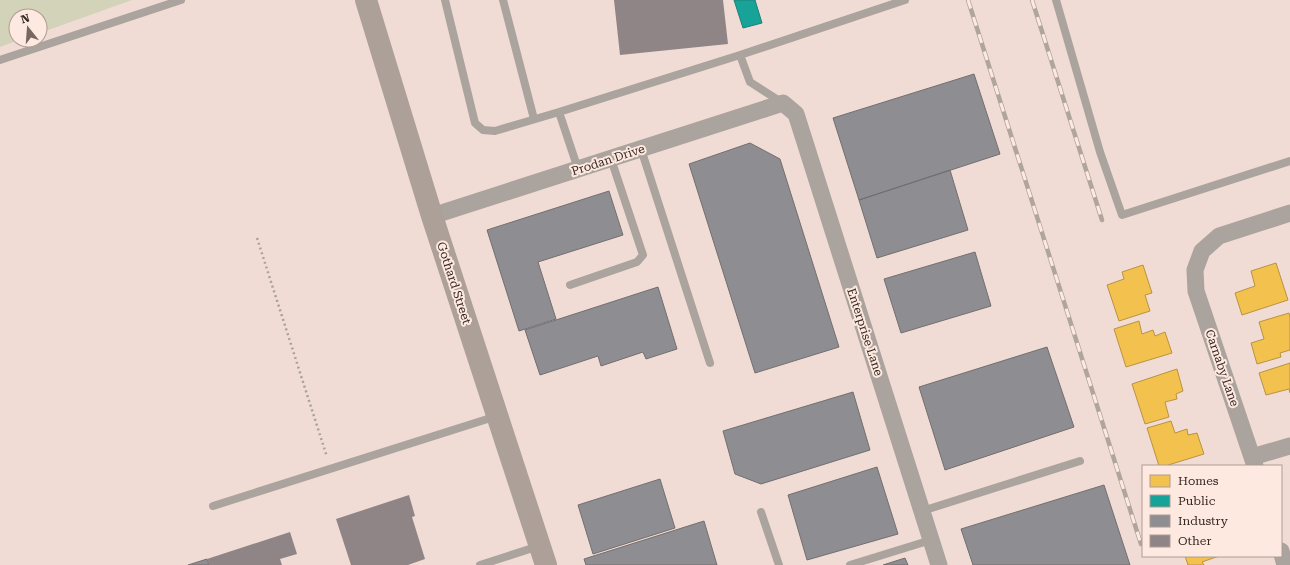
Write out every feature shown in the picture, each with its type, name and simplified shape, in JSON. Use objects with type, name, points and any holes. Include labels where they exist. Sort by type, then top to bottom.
[{"type":"street","name":"Gothard Street","points":[[366,0],[432,216],[542,556]]},
{"type":"street","name":"Prodan Drive","points":[[432,216],[783,103]]},
{"type":"street","name":"Enterprise Lane","points":[[783,103],[796,114],[938,565]]},
{"type":"street","name":"Carnaby Lane","points":[[1253,462],[1196,292],[1194,270],[1202,251],[1219,236],[1290,213]]},
{"type":"street","points":[[1253,462],[1290,446]]},
{"type":"street","points":[[1282,554],[1286,565]]},
{"type":"lane","points":[[0,60],[181,0]]},
{"type":"lane","points":[[445,0],[475,123],[483,130],[495,131],[740,55],[905,0]]},
{"type":"lane","points":[[503,0],[534,119]]},
{"type":"lane","points":[[1056,0],[1100,152],[1122,215],[1290,160]]},
{"type":"lane","points":[[740,55],[750,82],[783,103]]},
{"type":"lane","points":[[559,112],[578,169]]},
{"type":"lane","points":[[641,149],[710,363]]},
{"type":"lane","points":[[570,285],[637,262],[643,255],[611,159]]},
{"type":"lane","points":[[213,506],[497,416]]},
{"type":"lane","points":[[922,511],[1080,461]]},
{"type":"lane","points":[[762,512],[779,565]]},
{"type":"lane","points":[[850,565],[931,540]]},
{"type":"lane","points":[[480,565],[542,556]]},
{"type":"path","points":[[257,238],[330,469]]},
{"type":"green space","points":[[0,0],[132,0],[48,30],[48,8],[8,8],[8,44],[0,47]]},
{"type":"building: Homes","points":[[1276,263],[1288,300],[1242,315],[1235,293],[1255,286],[1251,271]]},
{"type":"building: Homes","points":[[1143,265],[1152,293],[1145,295],[1150,311],[1119,321],[1107,285],[1124,279],[1122,272]]},
{"type":"building: Homes","points":[[1289,313],[1290,350],[1280,353],[1281,357],[1257,364],[1251,343],[1264,339],[1259,322]]},
{"type":"building: Homes","points":[[1139,321],[1142,334],[1153,330],[1155,336],[1165,332],[1172,353],[1126,367],[1114,329]]},
{"type":"building: Homes","points":[[1290,363],[1290,393],[1289,389],[1266,395],[1259,373]]},
{"type":"building: Homes","points":[[1177,369],[1183,391],[1176,394],[1177,399],[1165,402],[1169,417],[1145,424],[1132,384]]},
{"type":"building: Homes","points":[[1171,421],[1175,433],[1187,429],[1188,435],[1197,433],[1204,454],[1168,465],[1159,465],[1147,428]]},
{"type":"building: Homes","points":[[1185,557],[1216,557],[1202,562],[1204,565],[1188,565]]},
{"type":"building: Public","points":[[734,0],[755,0],[762,23],[743,28]]},
{"type":"building: Industry","points":[[974,74],[1000,154],[859,200],[833,118]]},
{"type":"building: Industry","points":[[750,143],[780,159],[839,347],[755,373],[689,164]]},
{"type":"building: Industry","points":[[950,170],[968,230],[877,258],[859,200]]},
{"type":"building: Industry","points":[[609,191],[623,235],[538,262],[556,319],[519,331],[487,230]]},
{"type":"building: Industry","points":[[975,252],[991,306],[901,333],[884,279]]},
{"type":"building: Industry","points":[[658,287],[677,349],[646,359],[643,352],[601,366],[598,356],[540,375],[525,330]]},
{"type":"building: Industry","points":[[1047,347],[1074,427],[945,470],[919,387]]},
{"type":"building: Industry","points":[[853,392],[870,450],[761,484],[735,474],[723,431]]},
{"type":"building: Industry","points":[[877,467],[898,534],[807,560],[788,495]]},
{"type":"building: Industry","points":[[660,479],[675,528],[593,554],[578,505]]},
{"type":"building: Industry","points":[[1104,485],[1130,565],[973,565],[961,529]]},
{"type":"building: Industry","points":[[704,521],[717,565],[586,565],[584,559]]},
{"type":"building: Industry","points":[[905,558],[908,565],[883,565]]},
{"type":"building: Industry","points":[[207,559],[209,565],[188,565]]},
{"type":"building: Other","points":[[614,0],[723,0],[728,44],[620,55]]},
{"type":"building: Other","points":[[409,495],[415,516],[412,517],[425,559],[408,565],[351,565],[336,519]]},
{"type":"building: Other","points":[[290,532],[297,554],[280,559],[282,565],[209,565],[207,559]]},
{"type":"railway","points":[[968,0],[1141,544]]},
{"type":"railway","points":[[1032,0],[1102,220]]}]
